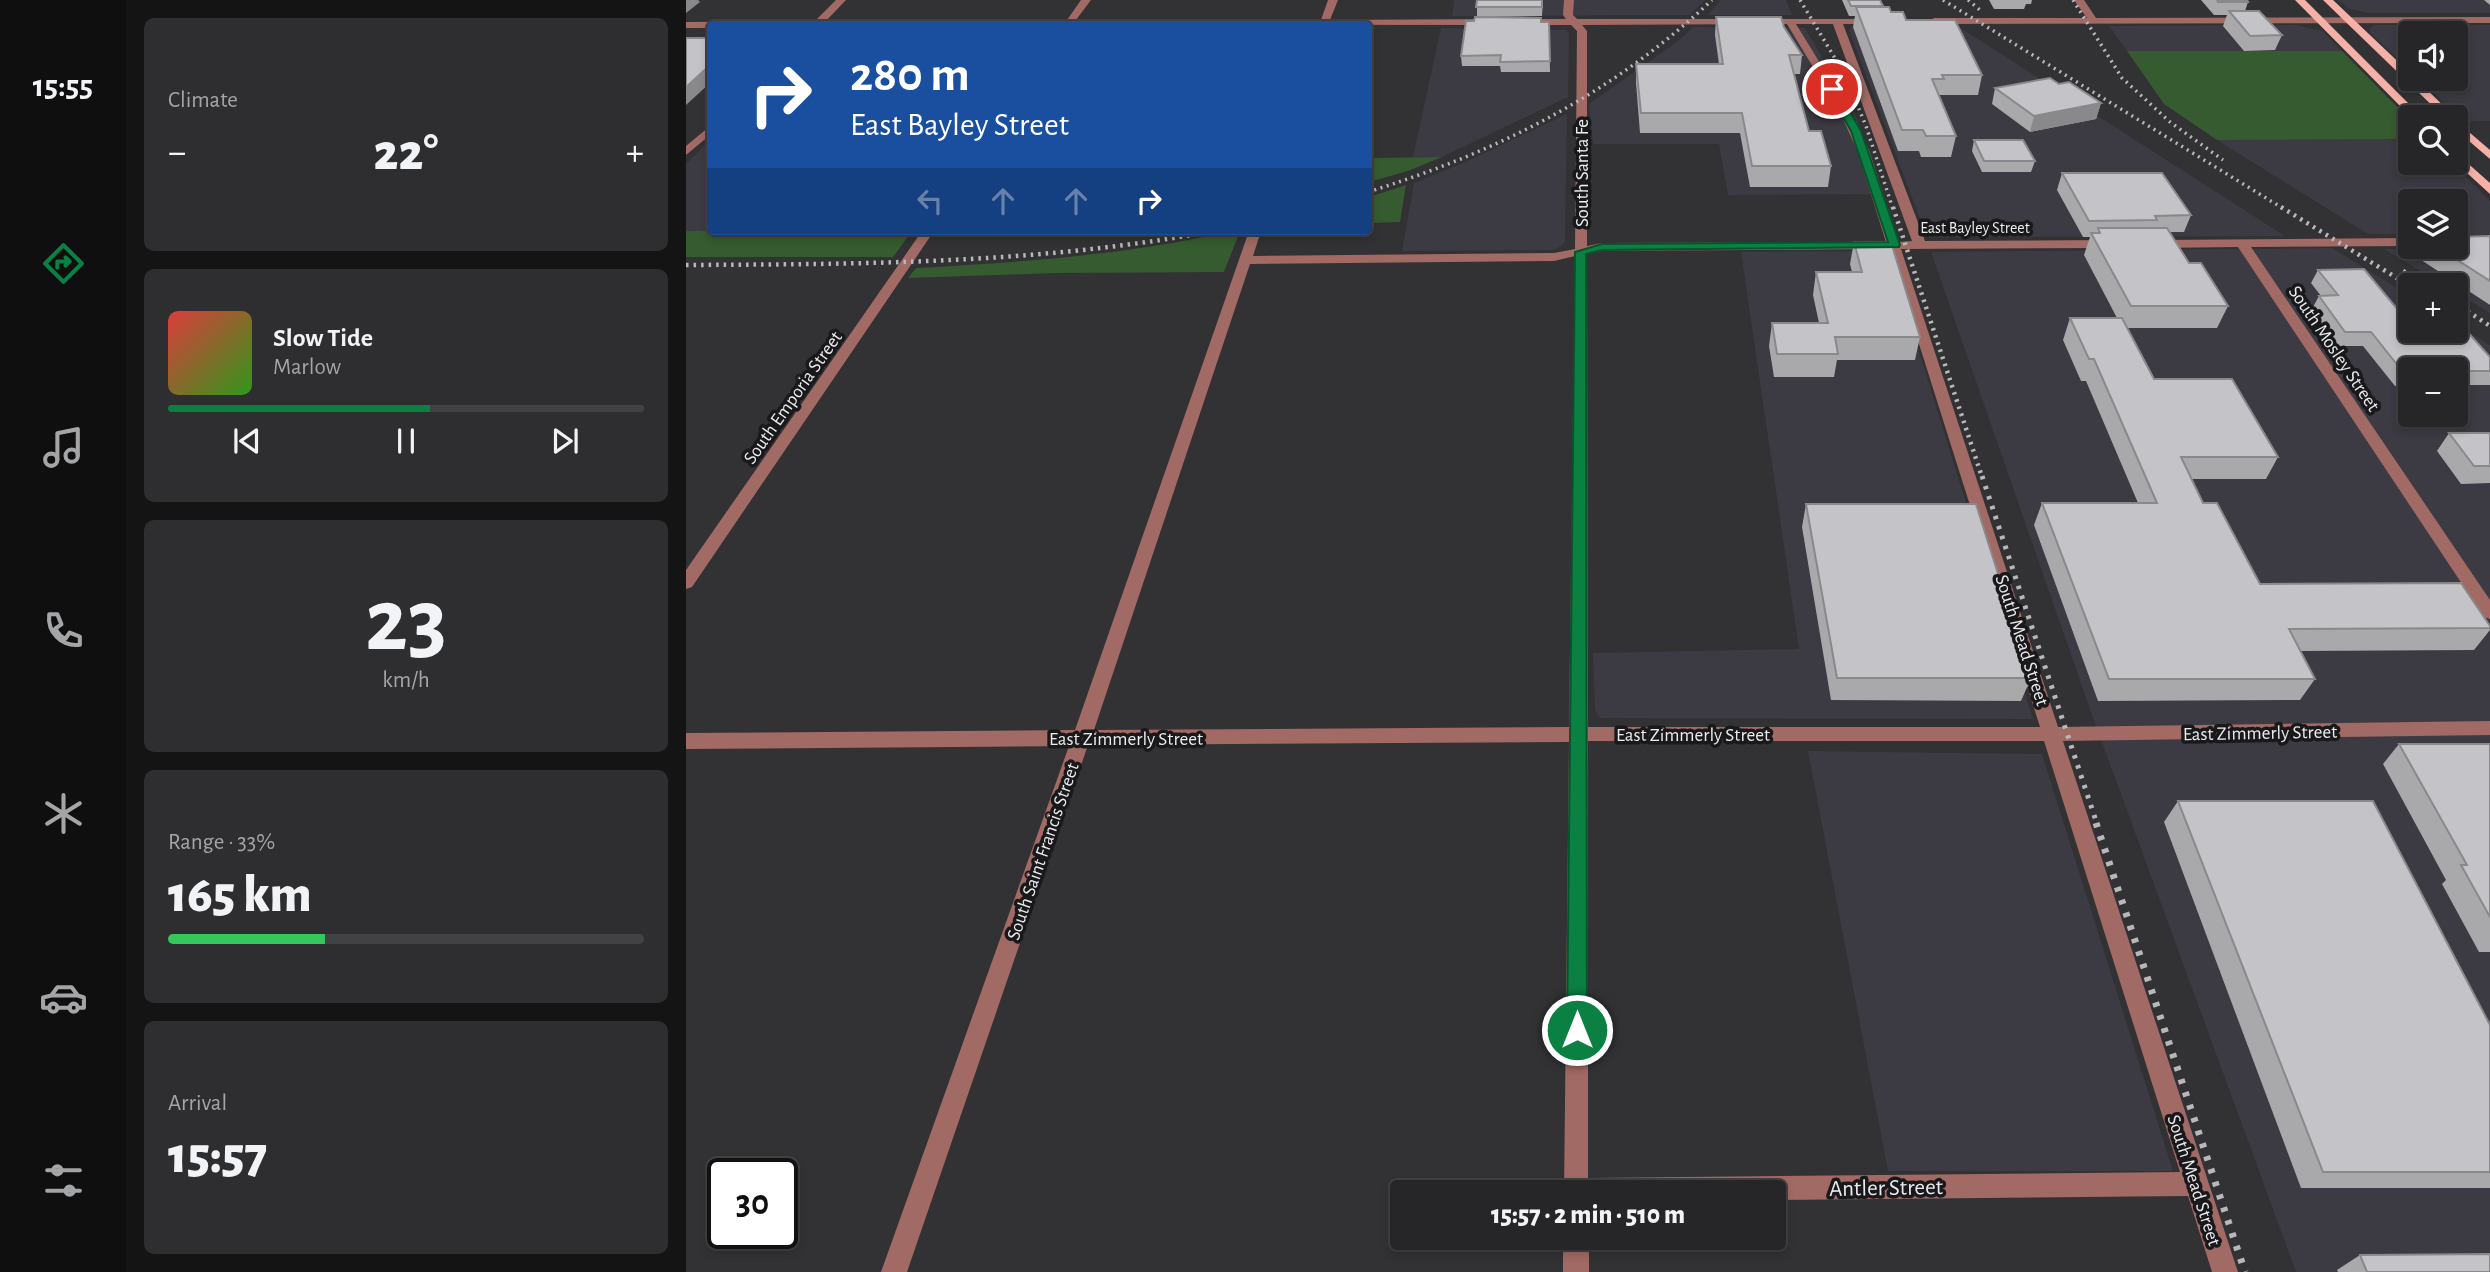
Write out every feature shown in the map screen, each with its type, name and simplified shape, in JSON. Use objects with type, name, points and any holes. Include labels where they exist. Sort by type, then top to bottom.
[{"type":"main road","points":[[2300,0],[2405,105]]},
{"type":"main road","points":[[2328,0],[2438,105]]},
{"type":"main road","points":[[2468,135],[2490,156]]},
{"type":"main road","points":[[2468,168],[2490,190]]},
{"type":"street","points":[[820,21],[841,0]]},
{"type":"street","points":[[1072,21],[1086,0]]},
{"type":"street","points":[[1325,21],[1333,0]]},
{"type":"street","name":"South Santa Fe","points":[[1569,0],[1568,15],[1582,31],[1576,1180]]},
{"type":"street","points":[[2079,0],[2092,20]]},
{"type":"street","points":[[1923,21],[2490,20]]},
{"type":"street","points":[[1837,21],[1920,245]]},
{"type":"street","points":[[1511,22],[1884,21]]},
{"type":"street","points":[[1372,23],[1498,22]]},
{"type":"street","name":"South Mead Street","points":[[1790,22],[1856,131],[2225,1272]]},
{"type":"street","points":[[686,25],[707,24]]},
{"type":"street","points":[[686,152],[707,132]]},
{"type":"street","name":"South Emporia Street","points":[[686,583],[925,235]]},
{"type":"street","name":"South Saint Francis Street","points":[[894,1272],[1082,738],[1254,235]]},
{"type":"street","name":"East Bayley Street","points":[[1247,260],[1554,257],[1602,247],[2398,242]]},
{"type":"street","name":"South Mosley Street","points":[[2242,243],[2490,613]]},
{"type":"street","name":"East Zimmerly Street","points":[[686,741],[1578,734],[2053,734],[2490,728]]},
{"type":"street","name":"Antler Street","points":[[1786,1189],[2196,1184]]},
{"type":"street","points":[[1576,1250],[1576,1272]]},
{"type":"shaded area","points":[[1454,0],[1705,0],[1690,15],[1452,16]]},
{"type":"shaded area","points":[[1720,0],[1786,0],[1792,15],[1708,15]]},
{"type":"shaded area","points":[[2337,0],[2490,0],[2490,13],[2368,13],[2350,9]]},
{"type":"shaded area","points":[[2297,25],[2322,31],[2342,51],[2127,51],[2109,26]]},
{"type":"shaded area","points":[[2374,25],[2398,25],[2398,59],[2370,33],[2370,28]]},
{"type":"shaded area","points":[[2468,25],[2490,25],[2490,121],[2468,121],[2468,105],[2446,105],[2432,91],[2468,91]]},
{"type":"shaded area","points":[[1693,27],[1805,28],[1855,113],[1882,194],[1728,195],[1719,144],[1593,144],[1589,104],[1678,41]]},
{"type":"shaded area","points":[[1851,27],[1959,27],[2285,236],[1929,237],[1849,30]]},
{"type":"shaded area","points":[[1441,28],[1566,30],[1569,33],[1568,97],[1442,157],[1413,157]]},
{"type":"shaded area","points":[[1567,114],[1565,242],[1561,246],[1553,250],[1402,251],[1414,183]]},
{"type":"shaded area","points":[[2398,139],[2398,175],[2464,175],[2490,201],[2490,235],[2468,235],[2468,189],[2398,189],[2398,234],[2368,234],[2217,140]]},
{"type":"shaded area","points":[[707,143],[707,231],[686,231],[686,164]]},
{"type":"shaded area","points":[[2332,248],[2398,289],[2398,343],[2468,343],[2468,332],[2490,345],[2490,1272],[2296,1272],[2092,715],[1931,252]]},
{"type":"shaded area","points":[[2468,248],[2490,248],[2490,313],[2468,300],[2468,273],[2424,273],[2401,259],[2468,259]]},
{"type":"shaded area","points":[[2384,249],[2398,249],[2398,257]]},
{"type":"shaded area","points":[[1888,251],[2033,719],[1600,718],[1595,710],[1593,653],[1799,649],[1741,252]]},
{"type":"shaded area","points":[[1808,751],[2042,754],[2173,1171],[1888,1171]]},
{"type":"green space","points":[[2127,51],[2342,51],[2398,108],[2398,139],[2217,140],[2164,104]]},
{"type":"green space","points":[[1442,157],[1408,171],[1372,181],[1372,158]]},
{"type":"green space","points":[[1406,185],[1400,222],[1372,223],[1372,196]]},
{"type":"green space","points":[[686,231],[707,231],[707,235],[909,235],[893,257],[686,257]]},
{"type":"green space","points":[[1212,235],[1238,235],[1224,272],[1057,273],[908,278],[916,268],[1114,252]]},
{"type":"building","points":[[1477,0],[1542,0],[1542,7],[1476,7]]},
{"type":"building","points":[[1848,0],[1880,0],[1883,6],[1851,6]]},
{"type":"building","points":[[2217,0],[2247,0],[2248,2],[2218,2]]},
{"type":"building","points":[[1856,7],[1889,7],[1891,12],[1903,12],[1906,20],[1955,20],[1982,75],[1942,75],[1944,79],[1932,79],[1956,136],[1926,136],[1923,130],[1902,130]]},
{"type":"building","points":[[2229,11],[2259,11],[2282,35],[2250,36]]},
{"type":"building","points":[[1475,17],[1541,18],[1541,22],[1549,22],[1550,61],[1500,62],[1501,55],[1461,56],[1466,21],[1474,21]]},
{"type":"building","points":[[1716,17],[1781,17],[1784,27],[1802,55],[1789,55],[1809,131],[1821,131],[1831,166],[1752,166],[1742,113],[1641,113],[1636,64],[1723,64]]},
{"type":"building","points":[[686,38],[707,38],[707,68],[686,87]]},
{"type":"building","points":[[2050,78],[2059,84],[2069,82],[2101,103],[2034,116],[1995,88]]},
{"type":"building","points":[[1974,140],[2023,140],[2035,161],[1984,161]]},
{"type":"building","points":[[2062,173],[2162,173],[2191,215],[2155,216],[2157,220],[2089,221]]},
{"type":"building","points":[[2098,228],[2167,228],[2189,263],[2201,263],[2228,306],[2131,306],[2091,233],[2100,233]]},
{"type":"building","points":[[2490,236],[2490,281],[2456,259],[2468,259],[2468,237]]},
{"type":"building","points":[[1854,242],[1891,242],[1920,337],[1835,337],[1838,354],[1777,354],[1772,323],[1828,323],[1816,272],[1862,272]]},
{"type":"building","points":[[2364,269],[2398,310],[2398,343],[2468,343],[2468,332],[2490,357],[2490,371],[2468,371],[2468,357],[2398,357],[2398,366],[2371,332],[2345,332],[2319,296],[2338,295],[2318,270]]},
{"type":"building","points":[[2070,318],[2122,318],[2154,379],[2232,379],[2278,457],[2181,457],[2203,503],[2217,503],[2260,584],[2461,583],[2490,628],[2289,629],[2315,679],[2109,679],[2042,503],[2157,503],[2094,359],[2089,359]]},
{"type":"building","points":[[2449,433],[2490,433],[2490,466],[2474,466]]},
{"type":"building","points":[[1806,504],[1976,504],[2031,678],[1837,678]]},
{"type":"building","points":[[2399,744],[2490,744],[2490,917],[2461,865],[2467,865]]},
{"type":"building","points":[[2178,801],[2373,801],[2490,1025],[2490,1172],[2323,1172]]},
{"type":"building","points":[[2490,1254],[2490,1272],[2367,1272],[2360,1255]]},
{"type":"railway","points":[[1372,191],[1463,158],[1551,116],[1634,64],[1674,34],[1712,0]]},
{"type":"railway","points":[[1800,0],[1845,75],[1866,126],[1893,209]]},
{"type":"railway","points":[[1943,0],[2284,209]]},
{"type":"railway","points":[[1968,0],[1980,10]]},
{"type":"railway","points":[[2073,0],[2122,78],[2170,122],[2223,160]]},
{"type":"railway","points":[[1893,207],[1982,477]]},
{"type":"railway","points":[[2281,207],[2398,279]]},
{"type":"railway","points":[[686,265],[951,260],[1081,250],[1190,235]]},
{"type":"railway","points":[[2468,312],[2490,326]]},
{"type":"railway","points":[[1982,476],[2097,824]]},
{"type":"railway","points":[[2096,823],[2245,1272]]},
{"type":"route","points":[[1577,1030],[1580,252],[1602,247],[1895,245],[1856,131],[1832,89]]}]
